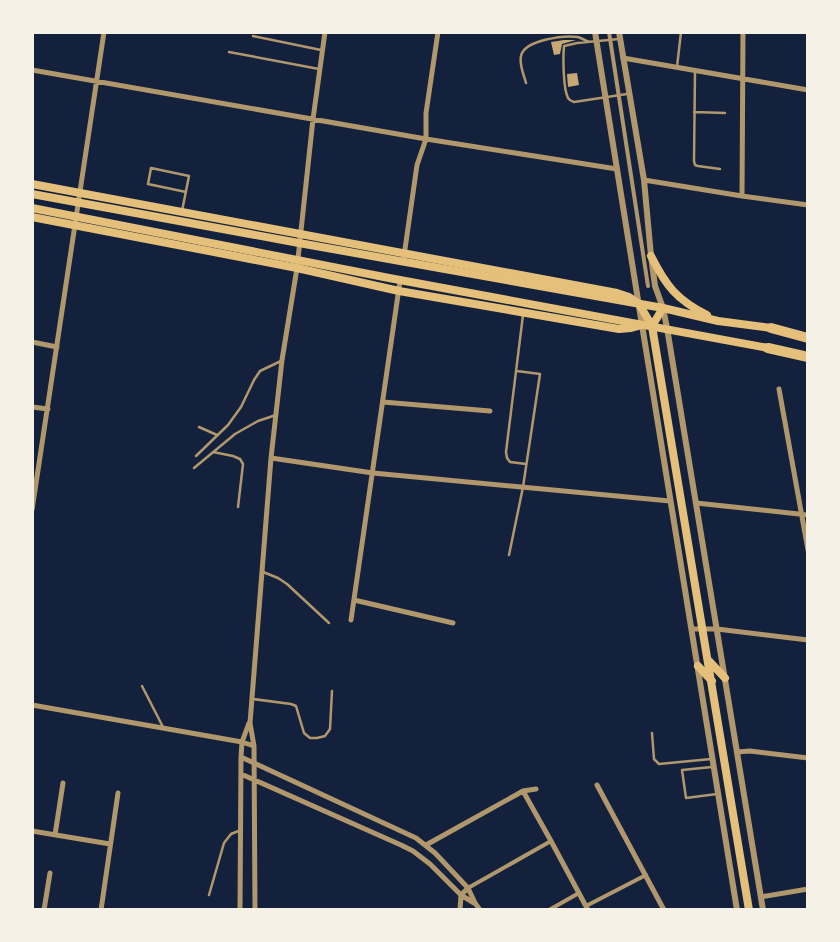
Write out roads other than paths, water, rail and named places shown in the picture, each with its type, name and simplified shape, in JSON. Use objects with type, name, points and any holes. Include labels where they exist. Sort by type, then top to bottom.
[{"type":"highway","points":[[771,328],[808,332]]},
{"type":"highway","points":[[771,328],[808,338]]},
{"type":"highway","points":[[768,348],[808,353]]},
{"type":"highway","points":[[768,348],[808,357]]},
{"type":"main road","points":[[32,184],[617,293],[629,297],[639,304],[652,326],[749,910]]},
{"type":"main road","points":[[32,194],[663,308],[718,320],[771,328]]},
{"type":"main road","points":[[32,208],[76,222]]},
{"type":"main road","points":[[32,218],[76,222],[297,264],[667,328],[768,348]]},
{"type":"main road","points":[[652,256],[664,280],[676,295],[694,309],[718,320]]},
{"type":"main road","points":[[297,264],[399,291],[619,329],[642,325]]},
{"type":"main road","points":[[652,326],[663,308]]},
{"type":"main road","points":[[708,660],[725,678]]},
{"type":"main road","points":[[698,666],[712,682]]},
{"type":"street","points":[[32,510],[36,468],[48,409],[104,32]]},
{"type":"street","points":[[255,910],[254,746],[250,722],[271,458],[325,32]]},
{"type":"street","points":[[403,262],[417,165],[426,139],[426,113],[438,32]]},
{"type":"street","points":[[595,32],[593,42],[606,97],[737,910]]},
{"type":"street","points":[[609,32],[648,286]]},
{"type":"street","points":[[742,196],[743,32]]},
{"type":"street","points":[[619,36],[644,180],[656,286],[667,328],[763,910]]},
{"type":"street","points":[[623,58],[808,90]]},
{"type":"street","points":[[32,70],[426,139],[617,169]]},
{"type":"street","points":[[644,180],[808,206]]},
{"type":"street","points":[[351,620],[400,281]]},
{"type":"street","points":[[32,342],[57,347]]},
{"type":"street","points":[[779,389],[808,550]]},
{"type":"street","points":[[383,402],[490,412]]},
{"type":"street","points":[[32,407],[48,409]]},
{"type":"street","points":[[271,458],[373,473],[670,501]]},
{"type":"street","points":[[696,503],[808,515]]},
{"type":"street","points":[[354,600],[453,623]]},
{"type":"street","points":[[692,628],[717,629],[808,640]]},
{"type":"street","points":[[32,706],[242,742],[254,746]]},
{"type":"street","points":[[240,910],[241,757],[242,742],[250,722]]},
{"type":"street","points":[[737,752],[750,751],[808,758]]},
{"type":"street","points":[[241,757],[416,838],[426,845],[468,888],[474,903]]},
{"type":"street","points":[[241,774],[401,844],[430,864],[461,895],[474,903],[480,910]]},
{"type":"street","points":[[55,835],[63,783]]},
{"type":"street","points":[[597,785],[664,910]]},
{"type":"street","points":[[426,845],[523,791],[536,789]]},
{"type":"street","points":[[523,791],[587,908],[646,874]]},
{"type":"street","points":[[101,910],[118,793]]},
{"type":"street","points":[[32,831],[110,844]]},
{"type":"street","points":[[460,910],[461,895],[468,888],[551,841]]},
{"type":"street","points":[[44,910],[50,872]]},
{"type":"street","points":[[761,897],[808,889]]},
{"type":"street","points":[[549,910],[580,893]]},
{"type":"lane","points":[[676,67],[681,32]]},
{"type":"lane","points":[[253,36],[323,50]]},
{"type":"lane","points":[[619,36],[610,40],[564,46],[564,75],[570,101],[629,94]]},
{"type":"lane","points":[[526,84],[521,67],[521,55],[527,47],[545,40],[564,37],[579,37],[593,42]]},
{"type":"lane","points":[[229,52],[320,69]]},
{"type":"lane","points":[[696,70],[694,161],[695,165],[720,168]]},
{"type":"lane","points":[[694,112],[725,113]]},
{"type":"lane","points":[[182,212],[186,192],[189,176],[151,168],[148,184],[186,192]]},
{"type":"lane","points":[[524,312],[506,452],[510,462],[526,464]]},
{"type":"lane","points":[[196,456],[228,425],[241,407],[260,372],[282,360]]},
{"type":"lane","points":[[509,555],[540,374],[517,371]]},
{"type":"lane","points":[[194,468],[234,434],[247,426],[276,415]]},
{"type":"lane","points":[[199,427],[217,435]]},
{"type":"lane","points":[[213,452],[233,456],[240,459],[243,464],[238,507]]},
{"type":"lane","points":[[262,572],[283,581],[329,622]]},
{"type":"lane","points":[[142,686],[164,728]]},
{"type":"lane","points":[[252,698],[296,706],[304,733],[310,738],[317,738],[325,736],[330,729],[332,690]]},
{"type":"lane","points":[[652,733],[654,759],[659,764],[713,758]]},
{"type":"lane","points":[[714,766],[682,770],[686,798],[718,794]]},
{"type":"lane","points":[[210,895],[224,843],[231,834],[241,830]]}]
